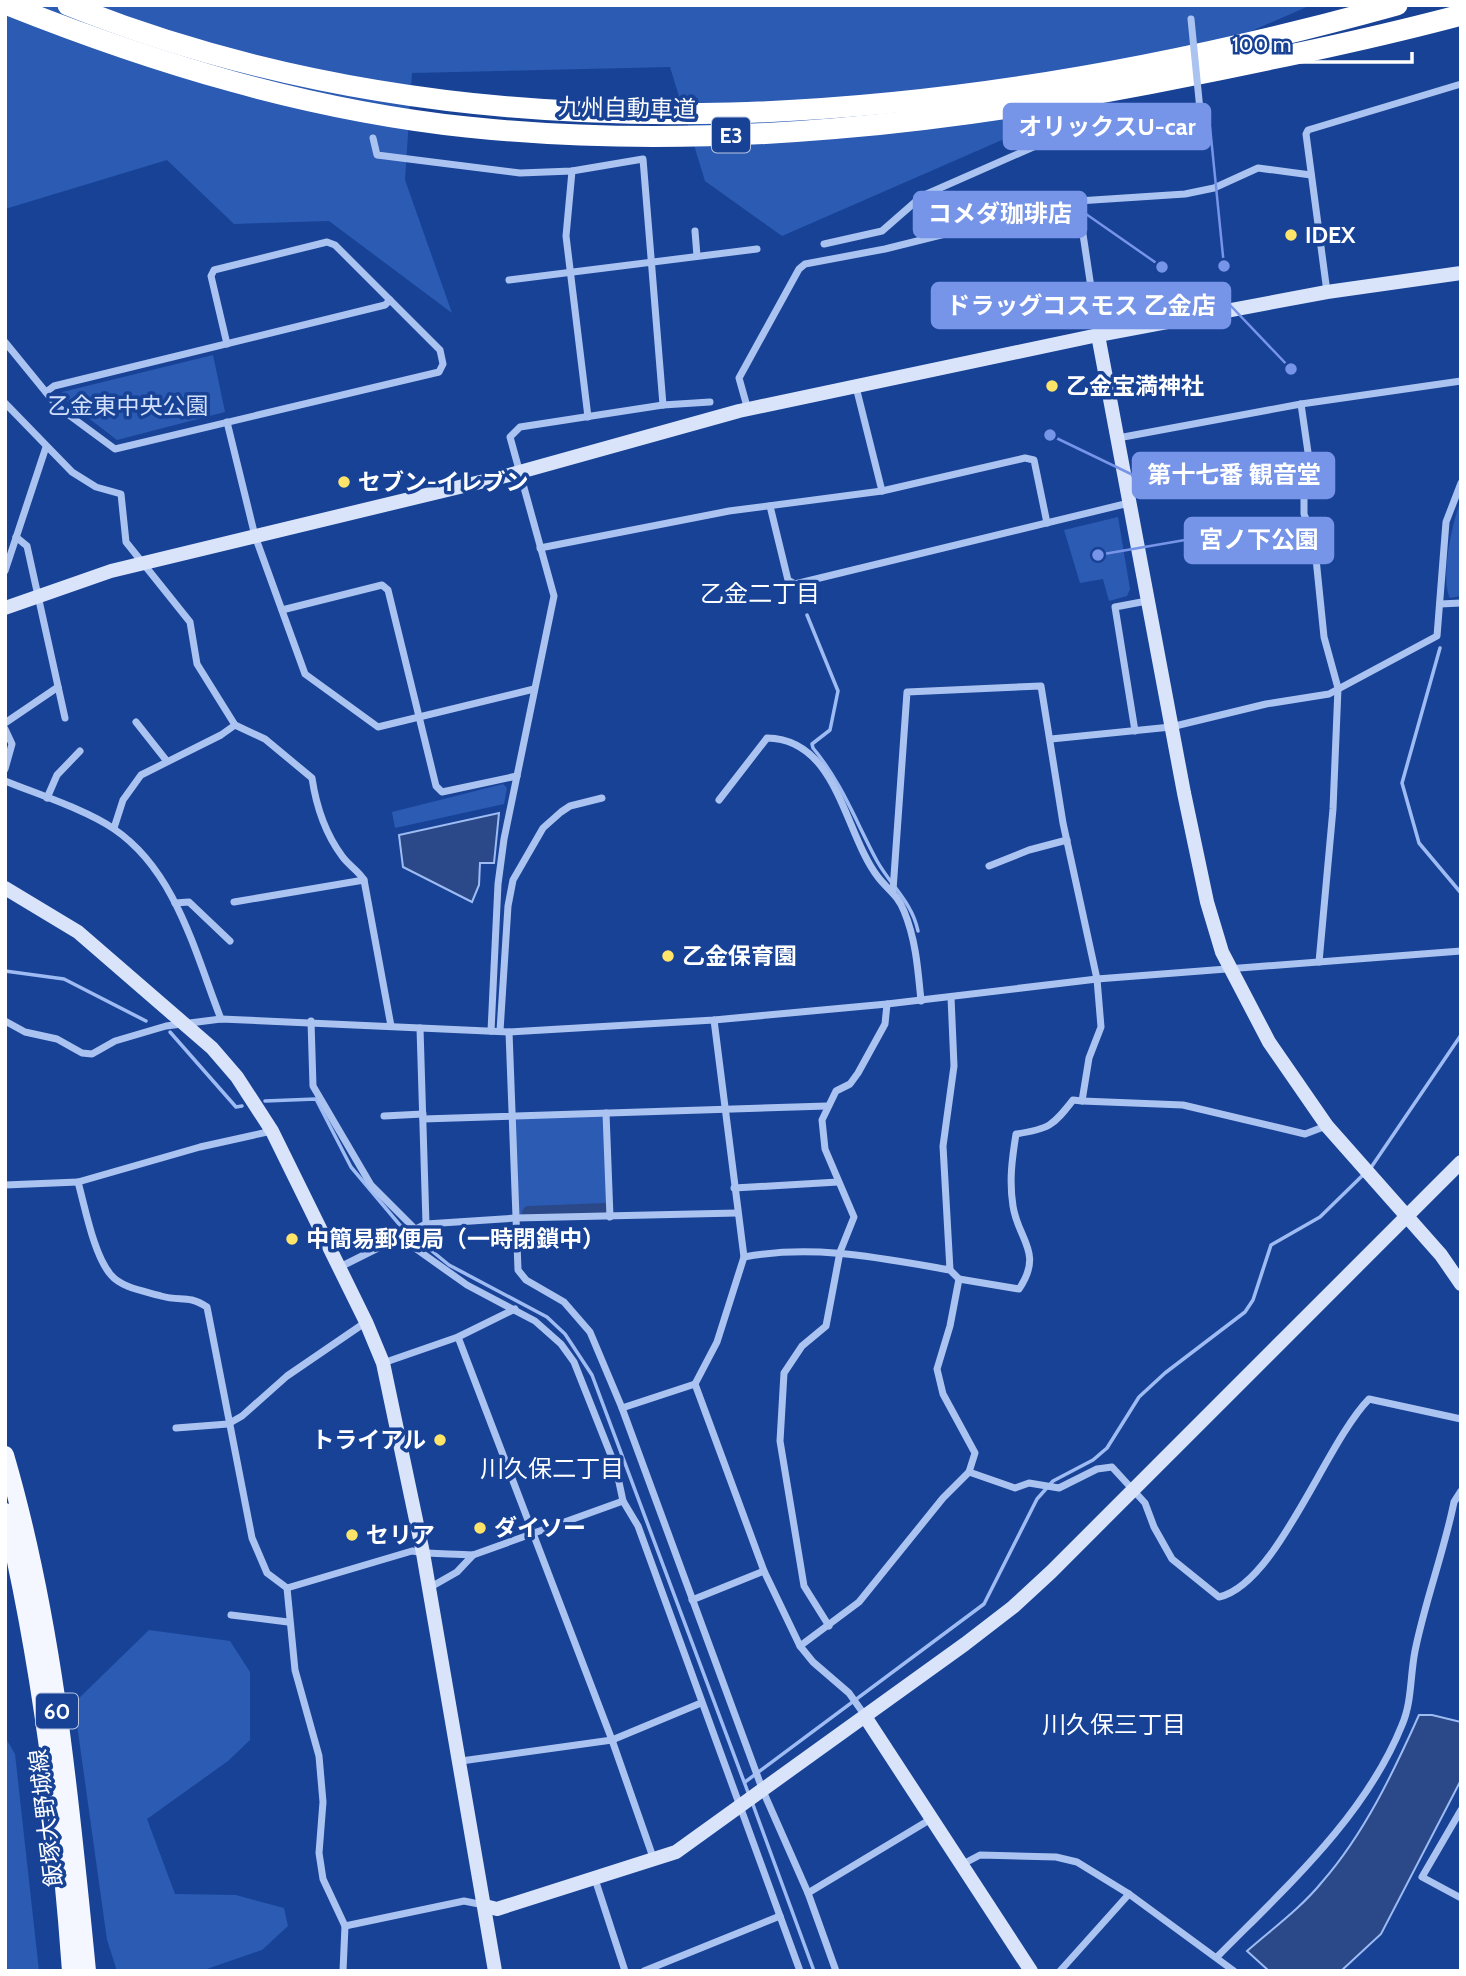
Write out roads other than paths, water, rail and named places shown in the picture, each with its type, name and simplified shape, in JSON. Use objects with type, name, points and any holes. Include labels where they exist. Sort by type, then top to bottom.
[{"type":"highway","name":"九州自動車道","points":[[8,5],[92,39],[183,69],[324,104],[466,127],[639,137],[836,130],[988,112],[1220,70],[1461,15]]},
{"type":"highway","name":"九州自動車道","points":[[68,5],[186,46],[265,68],[340,84],[467,104],[639,114],[835,106],[997,88],[1243,44],[1397,5]]},
{"type":"main road","name":"飯塚大野城線","points":[[5,1455],[33,1562],[52,1671],[87,1971]]},
{"type":"main road","name":"飯塚大野城線","points":[[5,1512],[20,1574],[33,1654],[51,1785],[71,1971]]},
{"type":"street","points":[[824,244],[882,231],[922,196],[1097,119],[1112,115],[1194,114],[1200,110],[1191,19]]},
{"type":"street","points":[[1327,292],[1306,134],[1312,128],[1461,84]]},
{"type":"street","points":[[373,138],[377,155],[520,173],[572,171],[643,159],[663,405]]},
{"type":"street","points":[[749,411],[739,378],[799,269],[805,264],[885,249],[1078,201],[1185,194],[1214,188],[1258,168],[1311,175]]},
{"type":"street","points":[[572,171],[566,236],[587,417]]},
{"type":"street","points":[[1078,201],[1098,335],[1171,727],[1207,902],[1229,969],[1269,1042],[1327,1126],[1406,1214],[1461,1284]]},
{"type":"street","points":[[695,231],[697,256]]},
{"type":"street","points":[[5,342],[58,407],[115,449],[439,372],[443,364],[440,350],[335,245],[327,242],[214,270],[211,276],[227,344]]},
{"type":"street","points":[[509,280],[757,249]]},
{"type":"street","points":[[5,608],[145,563],[519,473],[749,411],[1098,335],[1327,292],[1461,273]]},
{"type":"street","points":[[46,391],[54,386],[386,305],[390,300]]},
{"type":"street","points":[[1117,439],[1301,404],[1461,382]]},
{"type":"street","points":[[856,387],[882,492]]},
{"type":"street","points":[[5,402],[72,472],[96,487],[121,494],[126,542],[190,622],[197,664],[235,725],[265,739],[312,778],[317,808],[341,856],[356,867],[364,880],[391,1026]]},
{"type":"street","points":[[491,1031],[498,884],[554,596],[511,449],[512,431],[520,427],[663,405],[710,402]]},
{"type":"street","points":[[1301,404],[1310,466],[1304,490],[1304,514],[1314,539],[1324,637],[1338,688],[1334,809],[1319,962]]},
{"type":"street","points":[[227,422],[255,537],[305,674],[378,727],[534,689]]},
{"type":"street","points":[[5,572],[46,447]]},
{"type":"street","points":[[540,548],[771,506],[882,492],[1025,458],[1034,460],[1047,523]]},
{"type":"street","points":[[1051,739],[1171,727],[1266,704],[1329,694],[1437,636],[1446,522],[1461,483]]},
{"type":"street","points":[[771,506],[788,580],[795,584],[1129,503]]},
{"type":"street","points":[[16,537],[27,546],[65,718]]},
{"type":"street","points":[[282,610],[382,585],[388,590],[436,786],[442,792],[517,776]]},
{"type":"street","points":[[1135,731],[1115,607],[1147,601]]},
{"type":"street","points":[[1440,604],[1461,603]]},
{"type":"street","points":[[920,1001],[915,945],[894,890],[907,692],[1041,686],[1067,840],[1097,979],[1101,1027],[1089,1058],[1082,1101]]},
{"type":"street","points":[[5,723],[58,687]]},
{"type":"street","points":[[136,722],[166,760]]},
{"type":"street","points":[[114,828],[130,786],[166,760],[221,735],[235,725]]},
{"type":"street","points":[[5,729],[12,744],[5,769]]},
{"type":"street","points":[[719,800],[767,738],[790,740],[804,747],[833,786],[879,878],[894,890]]},
{"type":"street","points":[[47,798],[62,766],[80,751]]},
{"type":"street","points":[[5,781],[114,828],[154,864],[175,903],[221,1019]]},
{"type":"street","points":[[500,1031],[508,906],[513,880],[543,828],[570,806],[602,798]]},
{"type":"street","points":[[989,866],[1029,850],[1067,840]]},
{"type":"street","points":[[234,902],[364,880]]},
{"type":"street","points":[[5,888],[78,932],[212,1048],[237,1077],[272,1131],[366,1322],[383,1363],[423,1553],[461,1761],[495,1971]]},
{"type":"street","points":[[175,903],[189,902],[230,940]]},
{"type":"street","points":[[5,1021],[25,1032],[57,1039],[82,1053],[92,1054],[115,1041],[166,1026],[221,1019],[509,1032],[714,1020],[920,1001],[1097,979],[1461,951]]},
{"type":"street","points":[[950,1270],[943,1146],[954,1066],[951,997]]},
{"type":"street","points":[[829,1626],[804,1586],[799,1563],[780,1441],[781,1396],[784,1373],[802,1346],[826,1326],[840,1252],[854,1217],[838,1182],[823,1136],[822,1120],[836,1091],[850,1084],[858,1073],[885,1024],[887,1004]]},
{"type":"street","points":[[622,1408],[695,1384],[716,1342],[744,1257],[714,1020]]},
{"type":"street","points":[[311,1021],[313,1086],[371,1185],[415,1229]]},
{"type":"street","points":[[420,1028],[426,1224]]},
{"type":"street","points":[[509,1032],[518,1270],[526,1280],[564,1302],[590,1332],[622,1408],[764,1791],[808,1893],[835,1971]]},
{"type":"street","points":[[744,1257],[774,1252],[840,1252],[950,1270],[959,1279],[1018,1289],[1025,1279],[1031,1260],[1029,1245],[1013,1210],[1010,1170],[1016,1134],[1044,1130],[1056,1123],[1073,1100],[1183,1105],[1305,1133],[1327,1126]]},
{"type":"street","points":[[384,1116],[512,1116],[827,1106]]},
{"type":"street","points":[[606,1113],[610,1217]]},
{"type":"street","points":[[5,1185],[78,1182],[200,1147],[272,1131]]},
{"type":"street","points":[[345,1927],[464,1901],[497,1909],[676,1852],[764,1791],[862,1712],[1013,1608],[1461,1162]]},
{"type":"street","points":[[78,1182],[103,1262],[111,1275],[125,1286],[166,1297],[193,1298],[207,1307],[252,1538],[267,1573],[287,1588]]},
{"type":"street","points":[[734,1188],[838,1182]]},
{"type":"street","points":[[340,1267],[426,1224],[516,1218],[737,1213]]},
{"type":"street","points":[[398,1236],[467,1285],[515,1309],[561,1344],[574,1362],[616,1468],[623,1501],[638,1526],[800,1971]]},
{"type":"street","points":[[800,1646],[859,1602],[943,1498],[969,1472],[975,1453],[943,1394],[937,1368],[950,1326],[959,1279]]},
{"type":"street","points":[[383,1363],[458,1337],[515,1309]]},
{"type":"street","points":[[176,1428],[228,1424],[242,1416],[287,1376],[366,1322]]},
{"type":"street","points":[[458,1337],[612,1740],[654,1861]]},
{"type":"street","points":[[695,1384],[764,1571],[800,1646],[813,1662],[849,1693],[1031,1971]]},
{"type":"street","points":[[969,1472],[1015,1488],[1029,1483],[1059,1488],[1097,1469],[1112,1467],[1145,1503],[1154,1527],[1172,1559],[1219,1597],[1232,1594],[1279,1544],[1328,1454],[1369,1399],[1461,1419]]},
{"type":"street","points":[[1217,1957],[1312,1861],[1353,1812],[1401,1728],[1407,1711],[1415,1652],[1426,1605],[1454,1502],[1461,1491]]},
{"type":"street","points":[[287,1588],[412,1551],[432,1557],[446,1553],[473,1555],[623,1501]]},
{"type":"street","points":[[428,1588],[457,1572],[473,1555]]},
{"type":"street","points":[[692,1600],[764,1571]]},
{"type":"street","points":[[287,1588],[288,1622],[295,1670],[319,1756],[323,1802],[319,1853],[323,1879],[345,1927],[342,1971]]},
{"type":"street","points":[[230,1615],[288,1622]]},
{"type":"street","points":[[461,1761],[612,1740],[701,1703]]},
{"type":"street","points":[[1461,1810],[1422,1877],[1461,1898]]},
{"type":"street","points":[[808,1893],[930,1819]]},
{"type":"street","points":[[963,1864],[980,1855],[1056,1857],[1095,1871],[1234,1971]]},
{"type":"street","points":[[596,1879],[625,1971]]},
{"type":"street","points":[[1060,1971],[1129,1894]]},
{"type":"street","points":[[644,1971],[780,1916]]},
{"type":"waterway","points":[[807,615],[838,691],[830,730],[812,744],[813,748],[840,789],[877,861],[911,911],[918,931]]},
{"type":"waterway","points":[[1440,648],[1402,783],[1419,843],[1461,893]]},
{"type":"waterway","points":[[5,971],[64,979],[146,1021]]},
{"type":"waterway","points":[[170,1032],[236,1107],[242,1106]]},
{"type":"waterway","points":[[1370,1169],[1461,1035]]},
{"type":"waterway","points":[[265,1101],[316,1099],[351,1167],[399,1224],[449,1265],[547,1317],[565,1334],[592,1375],[749,1795]]},
{"type":"waterway","points":[[745,1782],[984,1604],[1037,1499],[1053,1481],[1093,1460],[1107,1448],[1139,1397],[1165,1373],[1245,1312],[1253,1300],[1271,1245],[1320,1217],[1364,1174]]},
{"type":"waterway","points":[[529,1213],[604,1210]]},
{"type":"waterway","points":[[752,1802],[814,1971]]},
{"type":"place","name":"IDEX","points":[[1291,235]]},
{"type":"place","name":"オリックスU-car","points":[[1224,266]]},
{"type":"place","name":"コメダ珈琲店","points":[[1162,267]]},
{"type":"place","name":"ドラッグコスモス 乙金店","points":[[1291,369]]},
{"type":"place","name":"乙金宝満神社","points":[[1052,386]]},
{"type":"place","name":"第十七番 観音堂","points":[[1050,435]]},
{"type":"place","name":"セブン-イレブン","points":[[344,482]]},
{"type":"place","name":"宮ノ下公園","points":[[1098,555]]},
{"type":"place","name":"乙金保育園","points":[[668,956]]},
{"type":"place","name":"中簡易郵便局（一時閉鎖中）","points":[[292,1239]]},
{"type":"place","name":"トライアル","points":[[440,1440]]},
{"type":"place","name":"ダイソー","points":[[480,1528]]},
{"type":"place","name":"セリア","points":[[352,1535]]},
{"type":"district","name":"乙金二丁目","points":[[760,593]]},
{"type":"district","name":"川久保二丁目","points":[[552,1468]]},
{"type":"district","name":"川久保三丁目","points":[[1114,1724]]},
{"type":"park label","name":"乙金東中央公園","points":[[128,406]]}]
